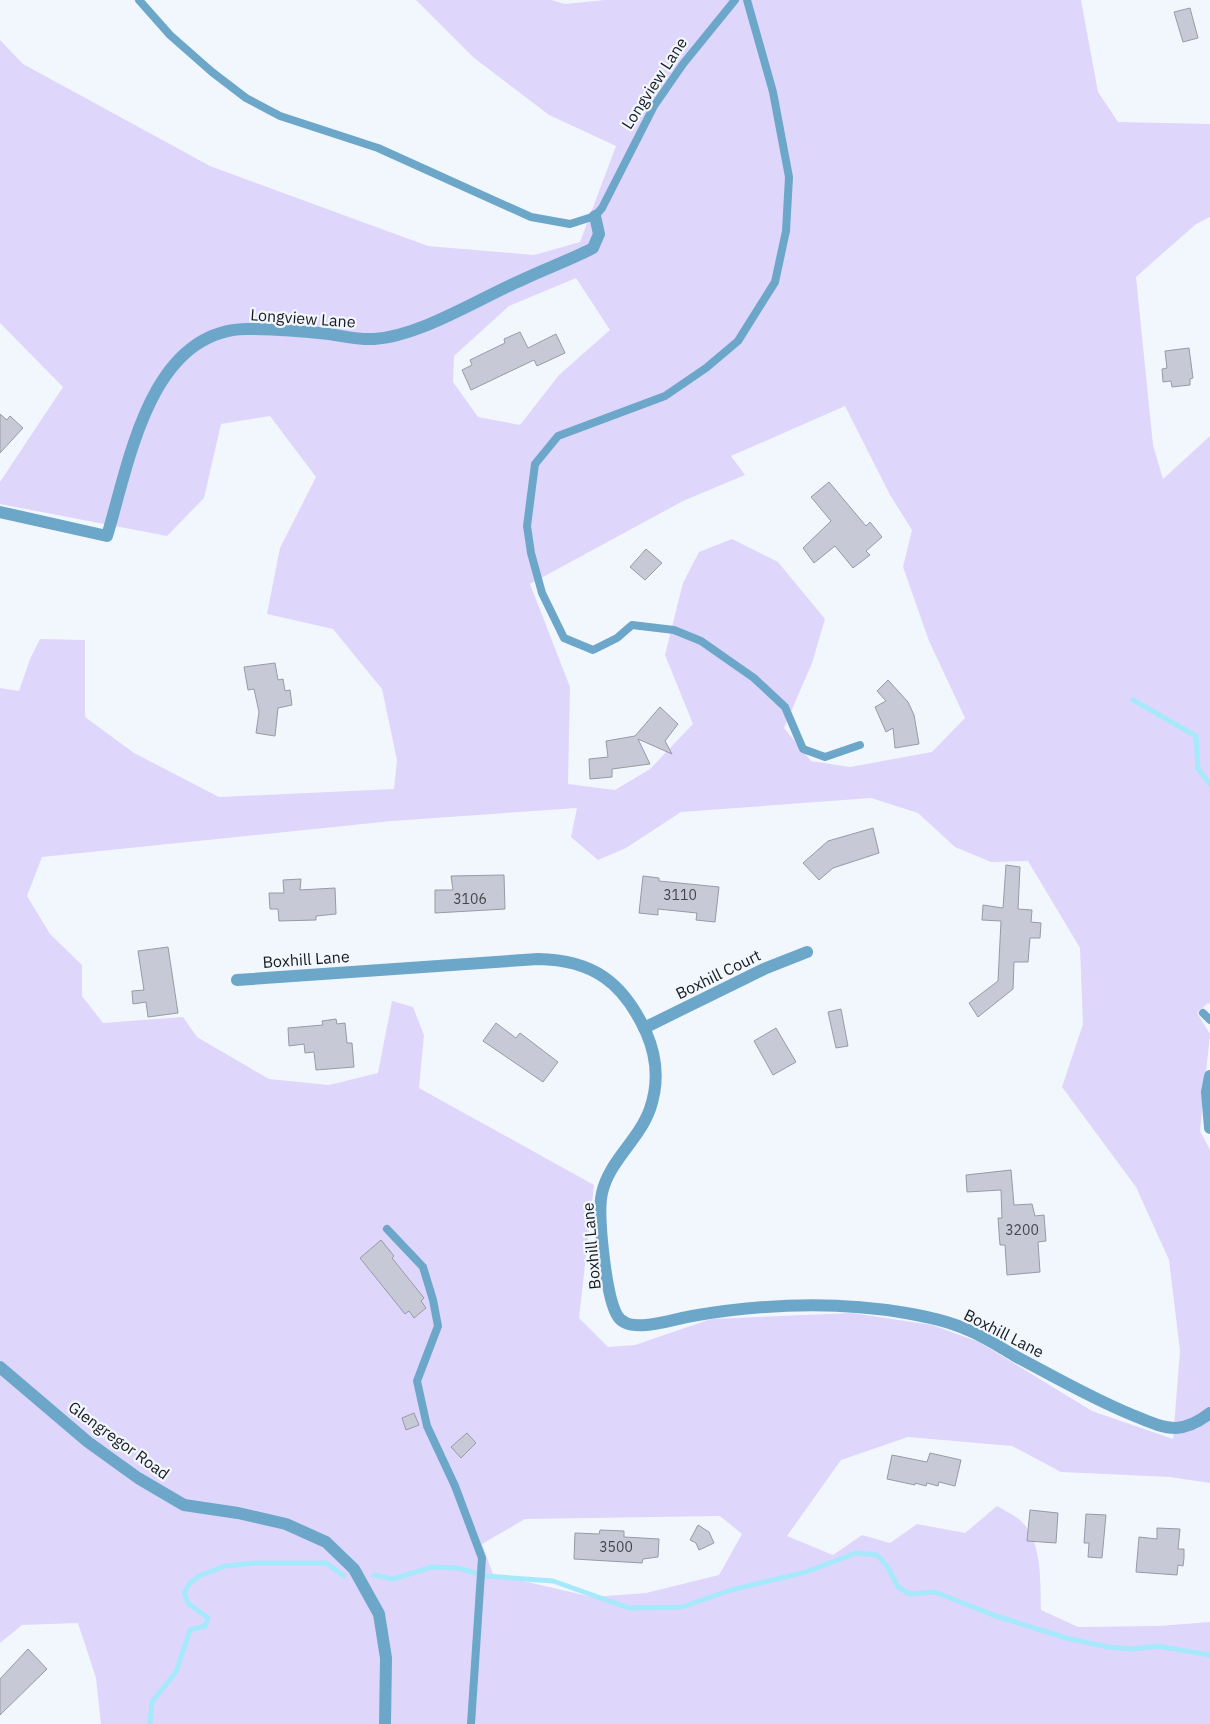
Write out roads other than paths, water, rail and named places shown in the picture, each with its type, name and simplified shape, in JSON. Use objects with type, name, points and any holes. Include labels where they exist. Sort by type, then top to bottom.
[{"type":"street","name":"Longview Lane","points":[[0,512],[107,536],[148,408],[172,366],[203,339],[229,330],[245,329],[294,330],[374,339],[412,330],[468,307],[523,279],[566,262],[592,248],[600,234],[595,216]]},
{"type":"street","name":"Boxhill Court","points":[[644,1028],[764,969],[807,952]]},
{"type":"street","name":"Boxhill Lane","points":[[237,980],[556,959],[582,965],[611,982],[633,1004],[654,1049],[657,1071],[649,1111],[605,1182],[600,1208],[607,1278],[616,1314],[622,1321],[638,1326],[695,1315],[764,1307],[830,1306],[894,1311],[936,1318],[969,1330],[1119,1410],[1156,1425],[1180,1428],[1192,1424],[1210,1413]]},
{"type":"street","points":[[1210,1076],[1208,1092],[1210,1128]]},
{"type":"street","name":"Glengregor Road","points":[[0,1367],[88,1442],[138,1478],[184,1505],[238,1513],[286,1524],[326,1542],[354,1570],[379,1614],[386,1658],[385,1724]]},
{"type":"lane","points":[[139,0],[170,35],[212,72],[246,98],[280,116],[378,148],[531,217],[570,224],[595,216]]},
{"type":"lane","name":"Longview Lane","points":[[595,216],[609,196],[654,106],[683,64],[734,0]]},
{"type":"lane","points":[[747,0],[773,92],[789,177],[786,231],[775,282],[738,341],[706,368],[666,396],[558,436],[535,464],[527,526],[542,592],[564,638],[593,650],[617,638],[632,626],[674,630],[701,641],[786,707],[803,748],[825,758],[860,745]]},
{"type":"lane","points":[[1203,1012],[1210,1020]]},
{"type":"lane","points":[[387,1229],[423,1267],[433,1300],[438,1326],[418,1380],[427,1426],[456,1486],[482,1558],[471,1724]]},
{"type":"waterway","points":[[1133,700],[1196,736],[1198,769],[1210,784]]},
{"type":"waterway","points":[[374,1575],[393,1579],[432,1567],[458,1568],[486,1576],[553,1581],[629,1608],[682,1607],[731,1590],[806,1572],[856,1553],[877,1555],[887,1566],[898,1587],[910,1594],[935,1592],[993,1615],[1066,1638],[1108,1647],[1133,1649],[1157,1646],[1210,1655]]},
{"type":"waterway","points":[[150,1724],[152,1702],[176,1672],[190,1630],[205,1626],[208,1618],[189,1604],[184,1593],[190,1583],[199,1576],[225,1566],[255,1563],[326,1563],[344,1576]]}]
